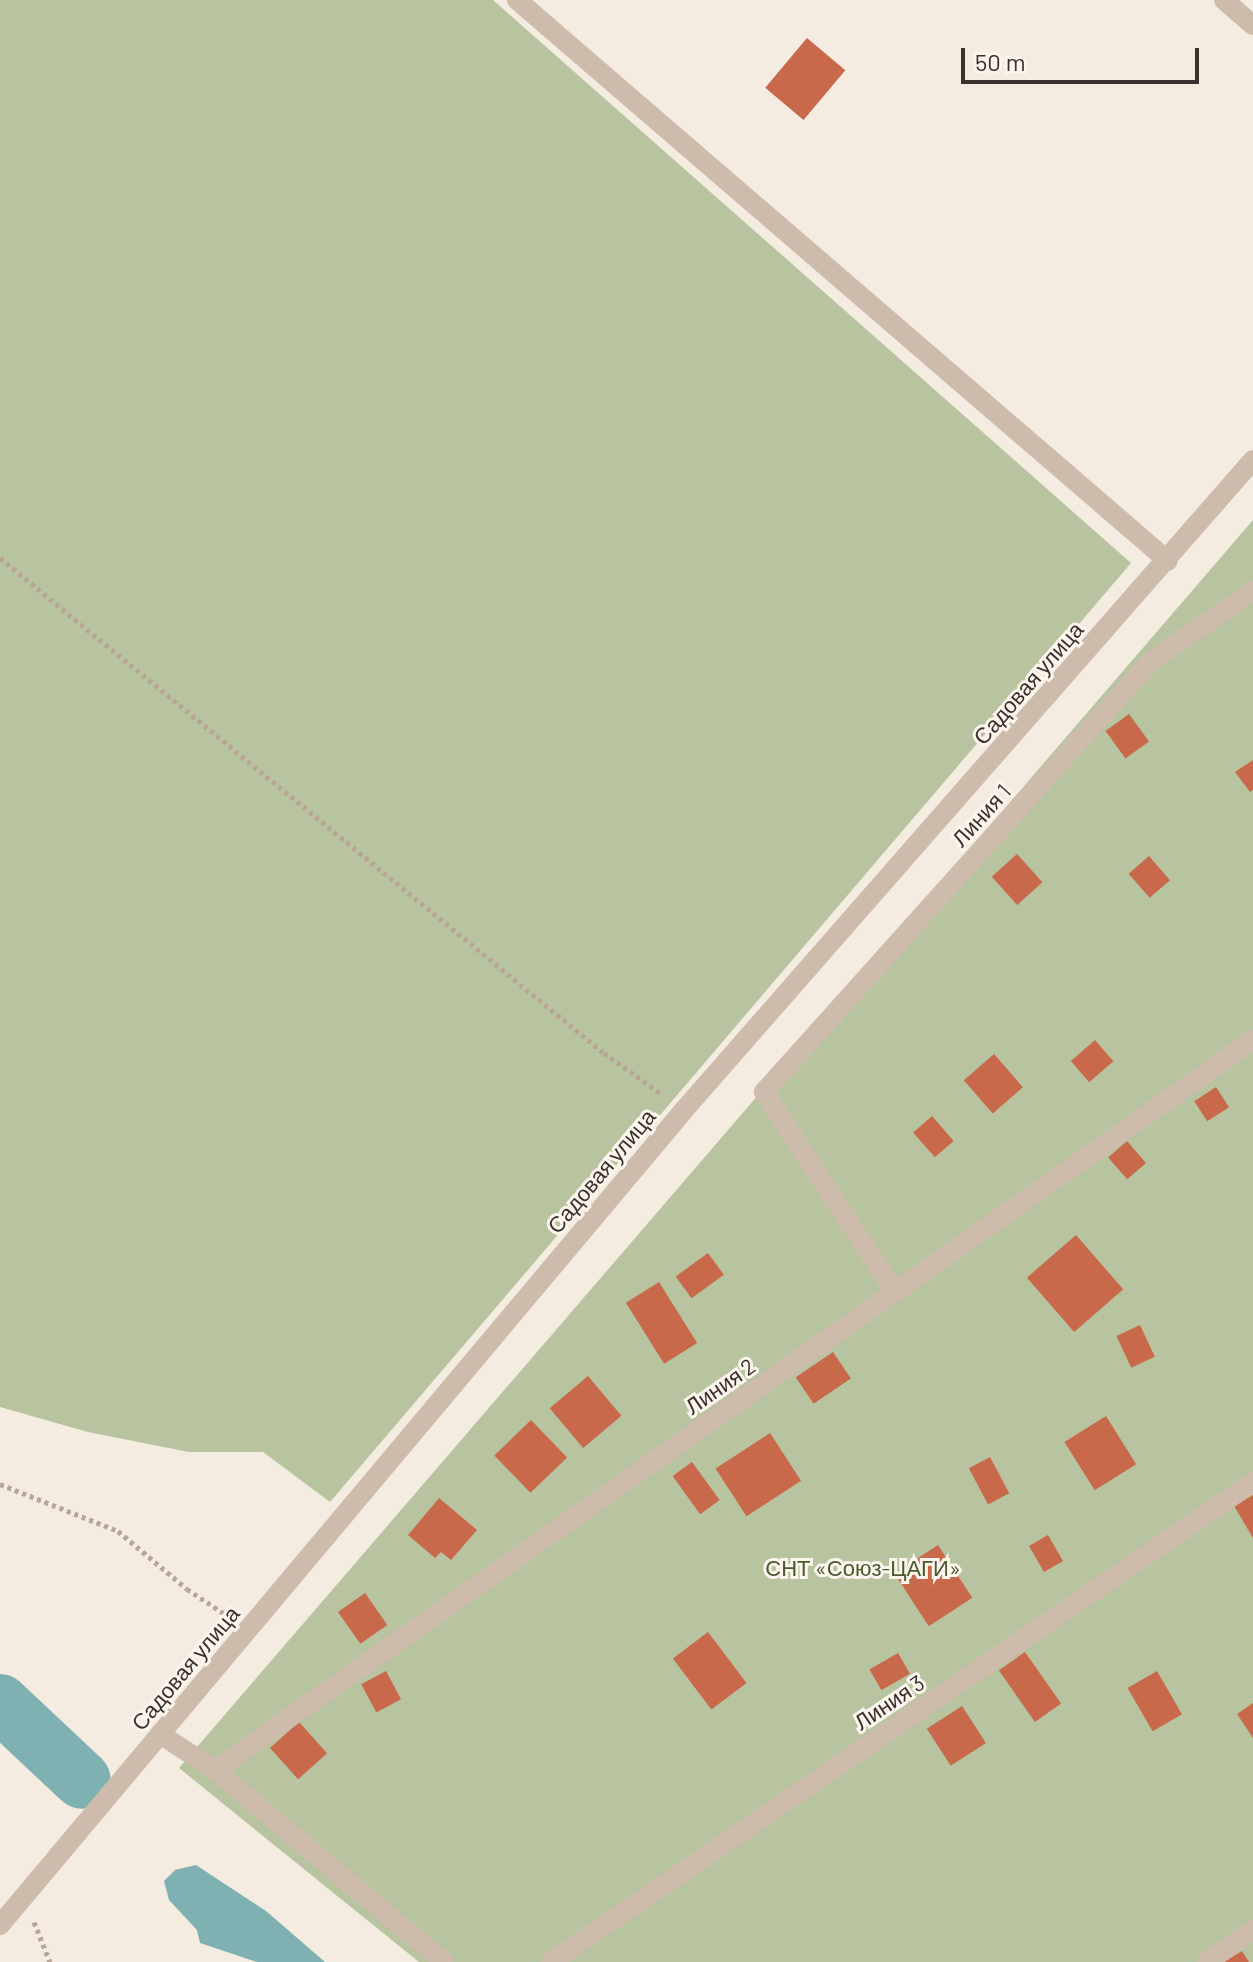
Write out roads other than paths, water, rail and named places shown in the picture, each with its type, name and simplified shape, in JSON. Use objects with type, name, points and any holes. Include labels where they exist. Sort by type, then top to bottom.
[{"type":"street","points":[[517,0],[1168,561]]},
{"type":"street","points":[[1224,0],[1253,25]]},
{"type":"street","name":"Садовая улица","points":[[0,1925],[684,1110],[1168,561],[1253,460]]},
{"type":"street","name":"Линия 1","points":[[895,1292],[764,1092],[1150,662],[1253,591]]},
{"type":"street","name":"Линия 2","points":[[215,1770],[1253,1040]]},
{"type":"street","name":"Линия 3","points":[[551,1962],[1253,1482]]},
{"type":"street","points":[[160,1734],[215,1770],[444,1962]]},
{"type":"street","points":[[1207,1962],[1253,1930]]},
{"type":"water","points":[[196,1865],[266,1911],[325,1962],[257,1962],[200,1943],[197,1930],[169,1900],[164,1881],[175,1870]]},
{"type":"waterway","points":[[0,1703],[82,1780]]},
{"type":"park label","name":"СНТ «Союз-ЦАГИ»","points":[[863,1568]]}]
